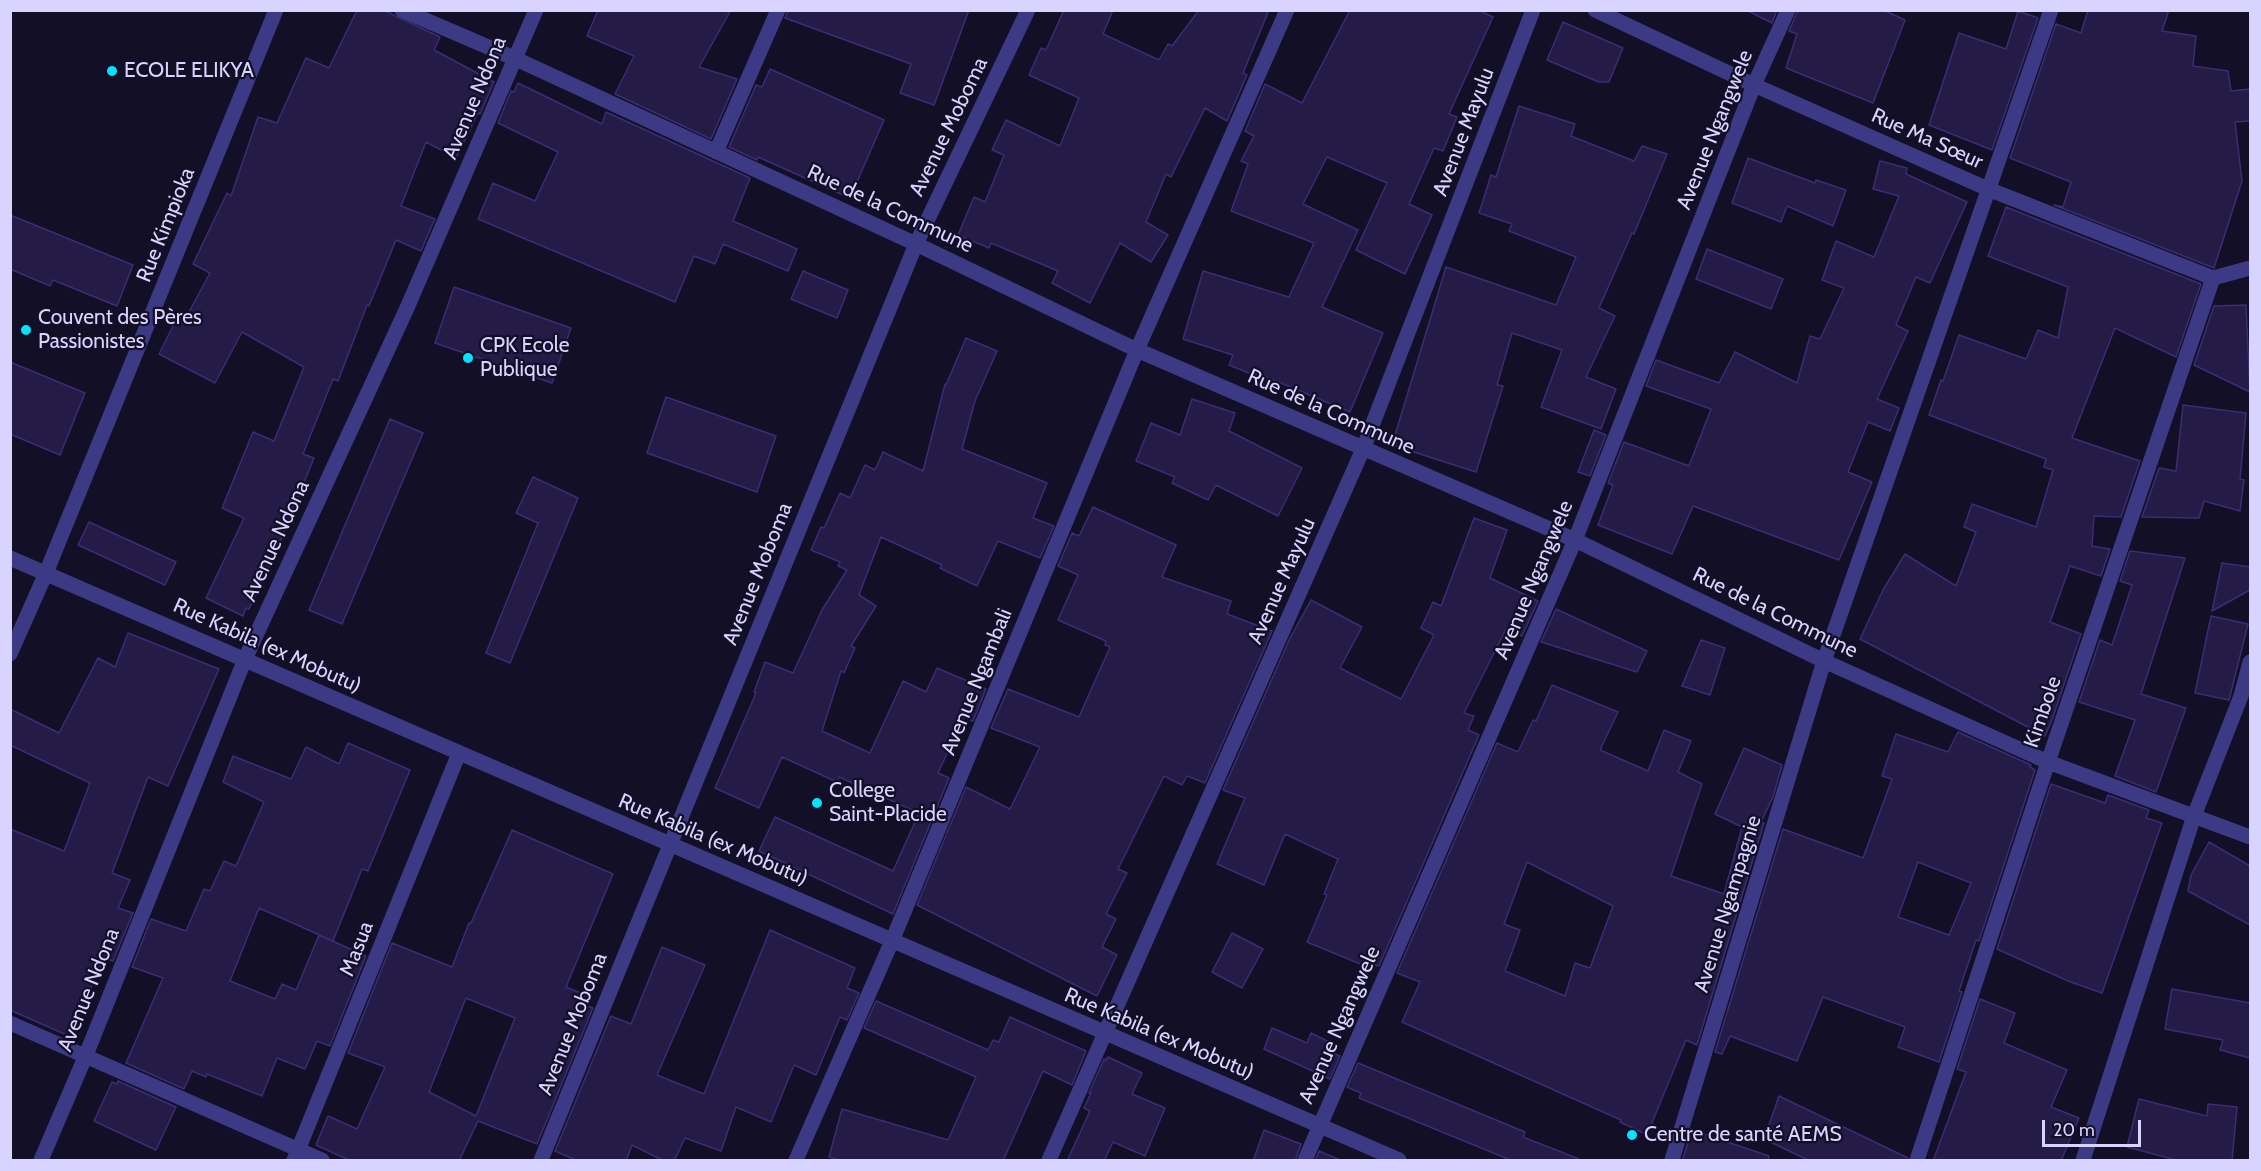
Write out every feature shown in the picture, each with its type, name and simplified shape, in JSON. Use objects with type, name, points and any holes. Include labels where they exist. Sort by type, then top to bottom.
[{"type":"street","name":"Rue Kimpioka","points":[[10,654],[46,573],[276,10]]},
{"type":"street","name":"Rue de la Commune","points":[[402,10],[516,59],[916,244],[1137,350],[1575,540],[1824,661],[2048,762],[2250,837]]},
{"type":"street","name":"Avenue Ndona","points":[[41,1161],[245,659],[407,308],[536,10]]},
{"type":"street","points":[[716,152],[778,10]]},
{"type":"street","name":"Avenue Moboma","points":[[540,1161],[916,244],[1028,10]]},
{"type":"street","name":"Avenue Ngambali","points":[[796,1161],[892,941],[1137,350],[1287,10]]},
{"type":"street","name":"Avenue Mayulu","points":[[1049,1161],[1363,449],[1533,10]]},
{"type":"street","name":"Rue Ma Sœur","points":[[1595,10],[1754,85],[1988,189],[2213,278]]},
{"type":"street","name":"Avenue Ngangwele","points":[[1305,1161],[1575,540],[1754,85],[1788,10]]},
{"type":"street","name":"Avenue Ngampagnie","points":[[1672,1161],[1824,661],[2051,10]]},
{"type":"street","points":[[2213,278],[2250,268]]},
{"type":"street","name":"Kimbole","points":[[1917,1161],[2048,762],[2213,278]]},
{"type":"street","name":"Rue Kabila (ex Mobutu)","points":[[10,558],[1399,1161]]},
{"type":"street","points":[[2083,1161],[2194,816],[2241,696],[2250,662]]},
{"type":"street","name":"Masua","points":[[296,1155],[459,753]]},
{"type":"street","points":[[10,1023],[86,1055],[296,1155],[321,1161]]},
{"type":"building","points":[[357,10],[383,10],[440,37],[434,50],[494,82],[456,158],[426,142],[401,206],[435,219],[421,251],[396,240],[369,306],[367,305],[338,381],[333,379],[303,454],[314,458],[273,559],[249,609],[246,608],[243,616],[206,598],[244,518],[222,508],[253,432],[274,441],[304,367],[242,332],[215,383],[159,354],[176,320],[183,323],[210,273],[193,264],[227,193],[231,196],[258,117],[277,123],[306,58],[329,68]]},
{"type":"building","points":[[598,10],[731,10],[699,67],[737,79],[711,139],[615,94],[634,56],[587,36]]},
{"type":"building","points":[[788,10],[969,10],[934,105],[900,93],[911,64],[785,18]]},
{"type":"building","points":[[1064,10],[1113,10],[1103,34],[1159,60],[1168,44],[1172,46],[1199,10],[1269,10],[1243,73],[1247,75],[1227,121],[1205,108],[1171,177],[1166,174],[1146,222],[1168,235],[1151,262],[1120,243],[1090,303],[1052,283],[1058,271],[991,243],[989,248],[958,235],[974,197],[985,202],[1004,155],[992,150],[1006,120],[1060,146],[1079,98],[1029,75],[1041,48],[1046,50]]},
{"type":"building","points":[[1350,10],[1478,10],[1493,17],[1449,114],[1457,117],[1443,151],[1434,148],[1409,204],[1432,215],[1405,274],[1356,250],[1387,183],[1327,157],[1303,204],[1358,230],[1322,307],[1383,333],[1350,412],[1257,373],[1256,376],[1229,365],[1233,355],[1183,339],[1203,271],[1289,297],[1314,243],[1231,211],[1248,164],[1241,161],[1254,136],[1245,131],[1265,84],[1302,103]]},
{"type":"building","points":[[1746,10],[1777,10],[1772,23]]},
{"type":"building","points":[[1798,10],[1883,10],[1905,20],[1873,103],[1786,68],[1797,34],[1789,31]]},
{"type":"building","points":[[2088,10],[2169,10],[2162,31],[2196,36],[2193,66],[2228,71],[2231,91],[2250,89],[2250,121],[2235,122],[2242,181],[2214,268],[2054,205],[2063,207],[2071,182],[2010,158],[2056,24],[2081,33]]},
{"type":"building","points":[[2018,11],[2038,18],[1992,150],[1929,125],[1959,33],[2006,49]]},
{"type":"building","points":[[1563,22],[1623,48],[1609,82],[1599,82],[1547,60]]},
{"type":"building","points":[[770,69],[884,120],[850,198],[758,157],[757,160],[729,147],[756,85],[762,87]]},
{"type":"building","points":[[518,83],[602,124],[606,112],[750,178],[733,221],[797,249],[788,271],[723,244],[715,264],[694,256],[675,302],[478,219],[493,183],[535,201],[558,152],[498,123],[511,91],[514,92]]},
{"type":"building","points":[[1519,106],[1575,124],[1571,136],[1634,161],[1642,146],[1667,154],[1634,234],[1632,233],[1599,308],[1615,316],[1586,377],[1616,389],[1601,429],[1541,407],[1562,350],[1512,333],[1497,385],[1503,386],[1476,472],[1392,445],[1446,267],[1556,305],[1576,257],[1509,231],[1512,224],[1479,213],[1491,175],[1496,177]]},
{"type":"building","points":[[1748,158],[1815,183],[1816,180],[1846,190],[1833,226],[1787,206],[1781,222],[1732,203]]},
{"type":"building","points":[[1880,161],[1907,168],[1906,174],[1967,202],[1930,283],[1916,277],[1896,325],[1908,331],[1877,399],[1899,408],[1890,431],[1868,422],[1848,472],[1872,482],[1839,560],[1693,506],[1672,554],[1598,525],[1613,485],[1608,483],[1624,442],[1689,466],[1711,409],[1646,386],[1656,360],[1719,383],[1735,352],[1797,383],[1810,336],[1820,339],[1844,288],[1822,280],[1836,241],[1874,257],[1899,196],[1873,189]]},
{"type":"building","points":[[2006,207],[2201,284],[2176,357],[2115,328],[2072,438],[2140,461],[2121,517],[2094,516],[2092,546],[2110,549],[2101,576],[2070,566],[2050,622],[2081,634],[2045,736],[1860,639],[1883,590],[1905,554],[1956,586],[1976,532],[1964,527],[1972,504],[2036,527],[2053,470],[2044,467],[2046,459],[1929,415],[1959,335],[2026,359],[2038,330],[2058,338],[2068,287],[1988,256]]},
{"type":"building","name":"Couvent des Pères Passionistes","points":[[10,215],[133,265],[117,306],[53,280],[50,286],[10,269]]},
{"type":"building","points":[[1707,249],[1783,279],[1771,309],[1696,279]]},
{"type":"building","points":[[803,271],[848,290],[837,318],[791,299]]},
{"type":"building","points":[[454,287],[571,328],[552,383],[435,343]]},
{"type":"building","points":[[2246,305],[2250,392],[2194,365],[2214,306]]},
{"type":"building","points":[[966,338],[997,351],[975,401],[962,449],[1047,483],[1033,518],[1054,526],[1040,558],[998,541],[977,586],[940,568],[942,565],[881,537],[859,595],[876,606],[851,646],[855,648],[844,673],[841,671],[822,731],[870,753],[903,681],[926,692],[937,668],[986,689],[973,721],[964,717],[938,773],[949,778],[893,914],[759,851],[775,817],[893,871],[919,813],[839,777],[837,782],[782,757],[759,808],[715,788],[756,693],[754,692],[765,662],[793,673],[822,610],[847,570],[838,566],[840,562],[811,550],[821,527],[824,528],[840,493],[850,498],[865,465],[875,470],[883,452],[923,471],[945,384]]},
{"type":"building","points":[[10,362],[85,393],[60,455],[10,434]]},
{"type":"building","points":[[666,397],[776,436],[757,492],[647,453]]},
{"type":"building","points":[[1192,399],[1235,413],[1229,431],[1302,468],[1278,516],[1216,485],[1208,500],[1172,483],[1175,477],[1136,461],[1151,423],[1180,435]]},
{"type":"building","points":[[2183,405],[2246,413],[2240,479],[2244,480],[2240,511],[2204,501],[2199,518],[2142,517],[2159,468],[2176,471]]},
{"type":"building","points":[[390,419],[423,433],[342,624],[309,610]]},
{"type":"building","points":[[1594,430],[1606,435],[1590,476],[1578,472]]},
{"type":"building","points":[[533,477],[578,498],[510,663],[486,653],[538,523],[516,513]]},
{"type":"building","points":[[1093,507],[1176,545],[1162,577],[1231,601],[1227,614],[1272,631],[1205,783],[1187,776],[1182,785],[1164,776],[1118,869],[1127,873],[1106,914],[1116,919],[1102,947],[1117,955],[1097,996],[917,905],[966,787],[1010,809],[1040,747],[991,728],[1008,689],[1079,717],[1110,647],[1105,645],[1106,641],[1058,620],[1078,575],[1058,566],[1072,533],[1079,536]]},
{"type":"building","points":[[1474,518],[1507,530],[1490,578],[1538,601],[1522,636],[1506,629],[1464,713],[1474,716],[1468,730],[1479,735],[1379,966],[1372,964],[1370,968],[1307,942],[1327,895],[1324,894],[1338,859],[1285,834],[1264,885],[1217,864],[1245,798],[1223,790],[1290,638],[1311,600],[1362,627],[1340,668],[1401,699],[1434,635],[1421,628],[1433,602],[1441,606]]},
{"type":"building","points":[[89,522],[176,562],[165,585],[78,545]]},
{"type":"building","points":[[2130,551],[2185,558],[2141,694],[2186,708],[2156,792],[2115,776],[2135,720],[2079,702],[2100,640],[2112,645],[2132,585],[2120,581]]},
{"type":"building","points":[[2222,563],[2250,567],[2250,590],[2212,611]]},
{"type":"building","points":[[1556,609],[1647,651],[1637,672],[1541,642]]},
{"type":"building","points":[[2211,616],[2248,624],[2229,700],[2195,693]]},
{"type":"building","points":[[128,633],[219,669],[168,786],[148,777],[112,873],[130,880],[118,908],[133,913],[113,961],[104,958],[69,1036],[10,1010],[10,829],[64,851],[90,783],[10,745],[10,709],[59,733],[98,658],[115,667]]},
{"type":"building","points":[[1701,640],[1725,648],[1710,695],[1682,686]]},
{"type":"building","points":[[1552,685],[1618,712],[1600,750],[1648,771],[1664,730],[1691,741],[1678,772],[1702,784],[1671,876],[1724,894],[1742,827],[1715,814],[1744,748],[1782,765],[1773,797],[1761,822],[1764,823],[1697,1045],[1686,1040],[1647,1135],[1620,1122],[1621,1120],[1402,1022],[1420,982],[1397,973],[1497,743],[1518,752],[1533,720],[1536,721]],"holes":[[[1527,862],[1613,906],[1590,968],[1575,963],[1565,996],[1505,971],[1520,930],[1504,924]]]},
{"type":"building","points":[[1958,732],[2031,765],[2030,767],[2035,770],[1979,941],[1976,940],[1959,991],[1962,992],[1939,1062],[1898,1047],[1905,1027],[1823,997],[1797,1061],[1730,1036],[1722,1054],[1715,1052],[1783,829],[1863,858],[1892,779],[1882,776],[1896,734],[1948,752]],"holes":[[[1918,862],[1971,883],[1949,935],[1898,917]]]},
{"type":"building","points":[[348,743],[410,770],[368,871],[362,869],[333,941],[259,908],[230,981],[275,999],[282,984],[296,990],[319,935],[366,956],[330,1046],[317,1041],[305,1069],[277,1058],[262,1096],[207,1074],[206,1077],[192,1071],[184,1089],[126,1063],[163,978],[132,967],[151,919],[186,931],[204,889],[210,891],[224,861],[236,866],[264,802],[223,782],[233,756],[291,779],[306,747],[339,764]]},
{"type":"building","points":[[2051,784],[2105,803],[2108,795],[2149,810],[2146,818],[2162,823],[2102,993],[2068,981],[1997,949]]},
{"type":"building","points":[[512,830],[613,874],[566,987],[585,995],[581,1004],[593,1008],[537,1144],[478,1121],[459,1161],[351,1161],[316,1145],[328,1116],[357,1129],[385,1067],[348,1053],[392,943],[452,967],[469,923],[471,923]],"holes":[[[466,998],[515,1018],[476,1116],[429,1092]]]},
{"type":"building","points":[[2209,842],[2250,866],[2250,925],[2188,891],[2191,875]]},
{"type":"building","points":[[770,930],[855,968],[847,988],[859,993],[847,1020],[840,1017],[816,1075],[794,1065],[771,1122],[736,1107],[721,1151],[685,1138],[674,1161],[664,1161],[632,1145],[626,1161],[578,1161],[555,1151],[611,1016],[631,1024],[662,947],[705,965],[657,1075],[704,1094]]},
{"type":"building","points":[[1232,933],[1263,949],[1242,988],[1212,972]]},
{"type":"building","points":[[2172,989],[2250,1003],[2250,1058],[2220,1050],[2223,1040],[2165,1029]]},
{"type":"building","points":[[1980,999],[2015,1013],[2004,1043],[2067,1070],[2051,1107],[2079,1118],[2061,1161],[1933,1161],[1966,1072],[1957,1069]]},
{"type":"building","points":[[876,1001],[988,1050],[993,1040],[999,1042],[1010,1017],[1086,1051],[1072,1085],[1043,1071],[1003,1161],[843,1161],[829,1157],[842,1109],[948,1140],[976,1077],[864,1028]]},
{"type":"building","points":[[1272,1028],[1307,1043],[1311,1033],[1335,1045],[1331,1052],[1340,1056],[1330,1079],[1264,1049]]},
{"type":"building","points":[[1108,1057],[1142,1073],[1132,1094],[1165,1108],[1145,1156],[1113,1142],[1104,1161],[1067,1161],[1090,1111],[1084,1108],[1091,1093],[1089,1093],[1104,1059]]},
{"type":"building","points":[[1358,1063],[1525,1132],[1523,1137],[1579,1159],[1579,1161],[1513,1161],[1359,1098],[1361,1093],[1347,1087]]},
{"type":"building","points":[[118,1081],[176,1107],[156,1150],[94,1121],[112,1082],[117,1084]]},
{"type":"building","points":[[1779,1096],[1908,1158],[1907,1161],[1810,1161],[1764,1139]]},
{"type":"building","points":[[2139,1099],[2207,1116],[2208,1104],[2237,1107],[2232,1161],[2180,1161],[2127,1147]]},
{"type":"building","points":[[1264,1130],[1301,1144],[1295,1161],[1253,1161]]},
{"type":"building","points":[[1692,1130],[1769,1156],[1768,1161],[1682,1161]]},
{"type":"building","points":[[1319,1151],[1338,1159],[1338,1161],[1315,1161]]},
{"type":"place","name":"ECOLE ELIKYA","points":[[112,71]]},
{"type":"place","name":"Couvent des Pères Passionistes","points":[[26,330]]},
{"type":"place","name":"CPK Ecole Publique","points":[[468,358]]},
{"type":"place","name":"College Saint-Placide","points":[[817,803]]},
{"type":"place","name":"Centre de santé AEMS","points":[[1632,1135]]}]
